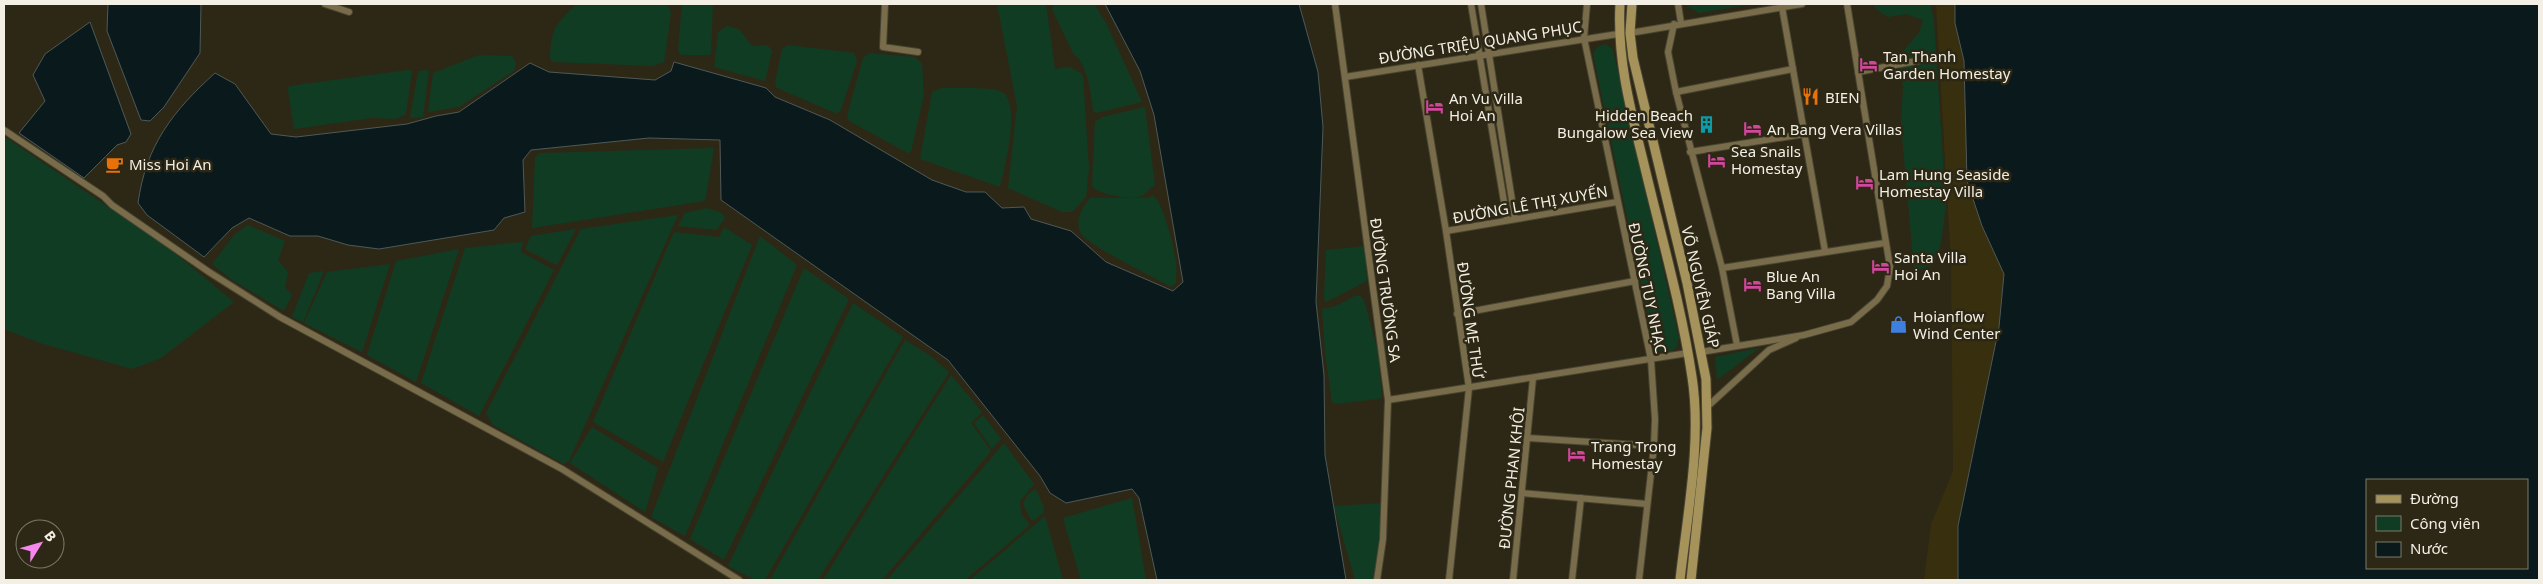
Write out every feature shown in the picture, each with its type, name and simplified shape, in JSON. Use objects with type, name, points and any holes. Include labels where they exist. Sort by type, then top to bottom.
[{"type":"main road","name":"VÕ NGUYÊN GIÁP","points":[[1620,4],[1618,34],[1626,89],[1688,354],[1694,397],[1695,427],[1680,580]]},
{"type":"main road","name":"VÕ NGUYÊN GIÁP","points":[[1632,4],[1630,33],[1639,90],[1706,380],[1707,407],[1702,476],[1691,580]]},
{"type":"main road","points":[[1618,34],[1630,33]]},
{"type":"main road","points":[[1688,354],[1701,352]]},
{"type":"street","points":[[325,4],[349,12]]},
{"type":"street","points":[[885,4],[883,47],[918,52]]},
{"type":"street","name":"ĐƯỜNG TRƯỜNG SA","points":[[1335,4],[1388,400],[1383,535],[1377,580]]},
{"type":"street","points":[[1471,4],[1507,220]]},
{"type":"street","points":[[1481,4],[1515,219]]},
{"type":"street","name":"ĐƯỜNG TUY NHẠC","points":[[1586,4],[1584,38],[1617,202],[1652,360],[1655,419],[1654,446],[1639,580]]},
{"type":"street","points":[[1678,4],[1677,24],[1668,52],[1690,152],[1722,268],[1737,345]]},
{"type":"street","points":[[1630,33],[1802,4]]},
{"type":"street","points":[[1701,352],[1804,335],[1851,322],[1877,300],[1887,286],[1890,267],[1847,4]]},
{"type":"street","points":[[1782,7],[1825,251]]},
{"type":"street","name":"ĐƯỜNG TRIỆU QUANG PHỤC","points":[[1345,77],[1618,34]]},
{"type":"street","points":[[1858,72],[1938,57]]},
{"type":"street","name":"ĐƯỜNG MẸ THỨ","points":[[1418,65],[1446,231],[1468,388],[1449,580]]},
{"type":"street","points":[[1676,92],[1793,69]]},
{"type":"street","points":[[4,130],[103,196],[112,205],[209,272],[280,316],[562,469],[739,580]]},
{"type":"street","points":[[1690,152],[1804,134]]},
{"type":"street","name":"ĐƯỜNG LÊ THỊ XUYẾN","points":[[1446,231],[1617,202]]},
{"type":"street","points":[[1722,268],[1885,243]]},
{"type":"street","points":[[1457,314],[1635,281]]},
{"type":"street","points":[[1707,407],[1769,350],[1804,335]]},
{"type":"street","points":[[1388,400],[1688,354]]},
{"type":"street","name":"ĐƯỜNG PHAN KHÔI","points":[[1513,580],[1533,378]]},
{"type":"street","points":[[1528,438],[1654,446]]},
{"type":"street","points":[[1522,493],[1647,504]]},
{"type":"street","points":[[1572,580],[1581,498]]},
{"type":"green space","points":[[577,4],[668,5],[671,13],[664,62],[653,66],[553,62],[550,59],[553,33],[563,17]]},
{"type":"green space","points":[[682,4],[713,4],[711,53],[709,55],[681,55],[678,50]]},
{"type":"green space","points":[[997,4],[1046,4],[1055,69],[1069,67],[1081,73],[1083,77],[1089,168],[1086,197],[1072,212],[1062,212],[1008,188],[1017,106]]},
{"type":"green space","points":[[1055,4],[1094,4],[1106,23],[1142,102],[1096,113],[1093,111],[1090,88],[1085,72],[1078,58],[1073,53],[1052,9]]},
{"type":"green space","points":[[1686,4],[1754,4],[1699,13]]},
{"type":"green space","points":[[1875,4],[1931,4],[1934,23],[1946,205],[1941,242],[1934,265],[1914,271],[1901,124],[1903,86],[1895,60],[1919,33],[1923,20],[1906,14],[1888,17],[1875,8]]},
{"type":"green space","points":[[727,26],[739,29],[752,46],[764,45],[771,49],[772,52],[765,81],[714,67],[718,32]]},
{"type":"green space","points":[[1606,44],[1613,50],[1679,338],[1677,347],[1668,353],[1660,351],[1653,342],[1593,54],[1597,47]]},
{"type":"green space","points":[[788,45],[854,53],[857,61],[840,112],[835,113],[777,88],[775,83],[782,49]]},
{"type":"green space","points":[[870,53],[915,57],[922,64],[924,94],[911,152],[908,153],[849,121],[847,116],[863,58]]},
{"type":"green space","points":[[479,55],[512,56],[516,63],[514,71],[459,107],[428,112],[433,73]]},
{"type":"green space","points":[[429,70],[423,117],[410,118],[418,71]]},
{"type":"green space","points":[[412,71],[406,114],[396,119],[372,118],[294,129],[289,86]]},
{"type":"green space","points":[[942,88],[995,90],[1000,91],[1007,97],[1010,107],[1010,135],[1000,187],[920,159],[932,92]]},
{"type":"green space","points":[[1145,107],[1155,185],[1139,197],[1121,197],[1101,192],[1092,186],[1095,122],[1102,117]]},
{"type":"green space","points":[[4,136],[171,250],[234,302],[161,358],[132,369],[40,343],[4,329]]},
{"type":"green space","points":[[714,148],[705,201],[532,228],[535,158],[540,153]]},
{"type":"green space","points":[[1153,196],[1161,207],[1175,257],[1176,283],[1171,287],[1095,245],[1081,233],[1078,224],[1084,206],[1090,198],[1147,198]]},
{"type":"green space","points":[[707,208],[722,213],[725,218],[716,230],[678,226],[685,213]]},
{"type":"green space","points":[[678,215],[569,461],[564,464],[493,425],[486,413],[581,229]]},
{"type":"green space","points":[[248,225],[285,241],[278,260],[288,272],[285,287],[292,295],[284,311],[232,280],[212,264],[235,234]]},
{"type":"green space","points":[[724,227],[752,245],[663,462],[593,422],[674,232],[719,237]]},
{"type":"green space","points":[[576,229],[557,265],[525,249],[531,236]]},
{"type":"green space","points":[[760,236],[797,265],[685,536],[651,517]]},
{"type":"green space","points":[[523,242],[521,252],[554,270],[479,416],[421,383],[465,248]]},
{"type":"green space","points":[[1365,246],[1367,281],[1326,302],[1324,299],[1326,250]]},
{"type":"green space","points":[[459,249],[416,382],[367,355],[396,261]]},
{"type":"green space","points":[[390,264],[362,352],[304,323],[327,272]]},
{"type":"green space","points":[[804,268],[849,299],[724,560],[690,539]]},
{"type":"green space","points":[[324,271],[303,322],[292,317],[309,273]]},
{"type":"green space","points":[[1355,296],[1360,296],[1364,300],[1378,352],[1382,397],[1336,404],[1332,402],[1325,353],[1322,309],[1336,306]]},
{"type":"green space","points":[[853,303],[903,337],[765,580],[755,580],[728,566]]},
{"type":"green space","points":[[905,340],[929,355],[949,372],[818,580],[770,580]]},
{"type":"green space","points":[[1759,348],[1717,380],[1715,357]]},
{"type":"green space","points":[[951,375],[982,412],[971,423],[991,451],[882,580],[823,580]]},
{"type":"green space","points":[[983,415],[1001,439],[992,449],[974,423]]},
{"type":"green space","points":[[592,427],[658,468],[645,512],[570,463]]},
{"type":"green space","points":[[1004,443],[1034,484],[1020,501],[1021,514],[1030,525],[965,580],[887,580]]},
{"type":"green space","points":[[1036,489],[1044,508],[1043,513],[1036,519],[1031,520],[1023,504],[1028,494]]},
{"type":"green space","points":[[1132,498],[1146,580],[1081,580],[1063,518]]},
{"type":"green space","points":[[1384,503],[1377,580],[1355,580],[1334,506]]},
{"type":"green space","points":[[1045,516],[1063,580],[970,580]]},
{"type":"sand","points":[[1936,4],[1955,4],[1955,23],[1964,61],[1967,107],[1982,226],[2004,274],[1999,327],[1958,526],[1958,580],[1924,580],[1931,524],[1953,471],[1951,263]]},
{"type":"water","points":[[108,4],[201,4],[200,53],[164,107],[150,121],[141,120],[107,31]]},
{"type":"water","points":[[1105,4],[1299,4],[1318,72],[1323,127],[1316,302],[1324,375],[1325,455],[1346,580],[1157,580],[1139,498],[1132,489],[1066,503],[1050,493],[1040,476],[948,360],[721,200],[720,140],[649,138],[531,150],[523,160],[525,212],[504,218],[494,230],[379,249],[348,245],[318,236],[290,236],[249,218],[232,228],[204,257],[147,215],[138,203],[148,164],[164,130],[186,101],[215,73],[235,84],[271,134],[296,137],[407,124],[459,112],[530,63],[549,72],[655,80],[671,71],[674,62],[766,88],[775,97],[830,120],[932,180],[966,192],[985,192],[1002,208],[1024,207],[1031,219],[1071,231],[1106,262],[1173,291],[1183,282],[1154,115],[1140,71]]},
{"type":"water","points":[[1955,4],[2539,4],[2539,580],[1958,580],[1958,526],[1999,327],[2004,274],[1982,226],[1967,181],[1964,61],[1955,23]]},
{"type":"water","points":[[90,22],[131,134],[126,142],[117,145],[84,178],[19,133],[45,101],[33,75],[45,54]]},
{"type":"place","name":"Tan Thanh Garden Homestay","points":[[1869,65]]},
{"type":"place","name":"BIEN","points":[[1811,97]]},
{"type":"place","name":"An Vu Villa Hoi An","points":[[1435,107]]},
{"type":"place","name":"Hidden Beach Bungalow Sea View","points":[[1707,124]]},
{"type":"place","name":"An Bang Vera Villas","points":[[1753,129]]},
{"type":"place","name":"Sea Snails Homestay","points":[[1717,160]]},
{"type":"place","name":"Miss Hoi An","points":[[115,164]]},
{"type":"place","name":"Lam Hung Seaside Homestay Villa","points":[[1865,183]]},
{"type":"place","name":"Santa Villa Hoi An","points":[[1880,266]]},
{"type":"place","name":"Blue An Bang Villa","points":[[1752,285]]},
{"type":"place","name":"Hoianflow Wind Center","points":[[1899,325]]},
{"type":"place","name":"Trang Trong Homestay","points":[[1577,455]]}]
